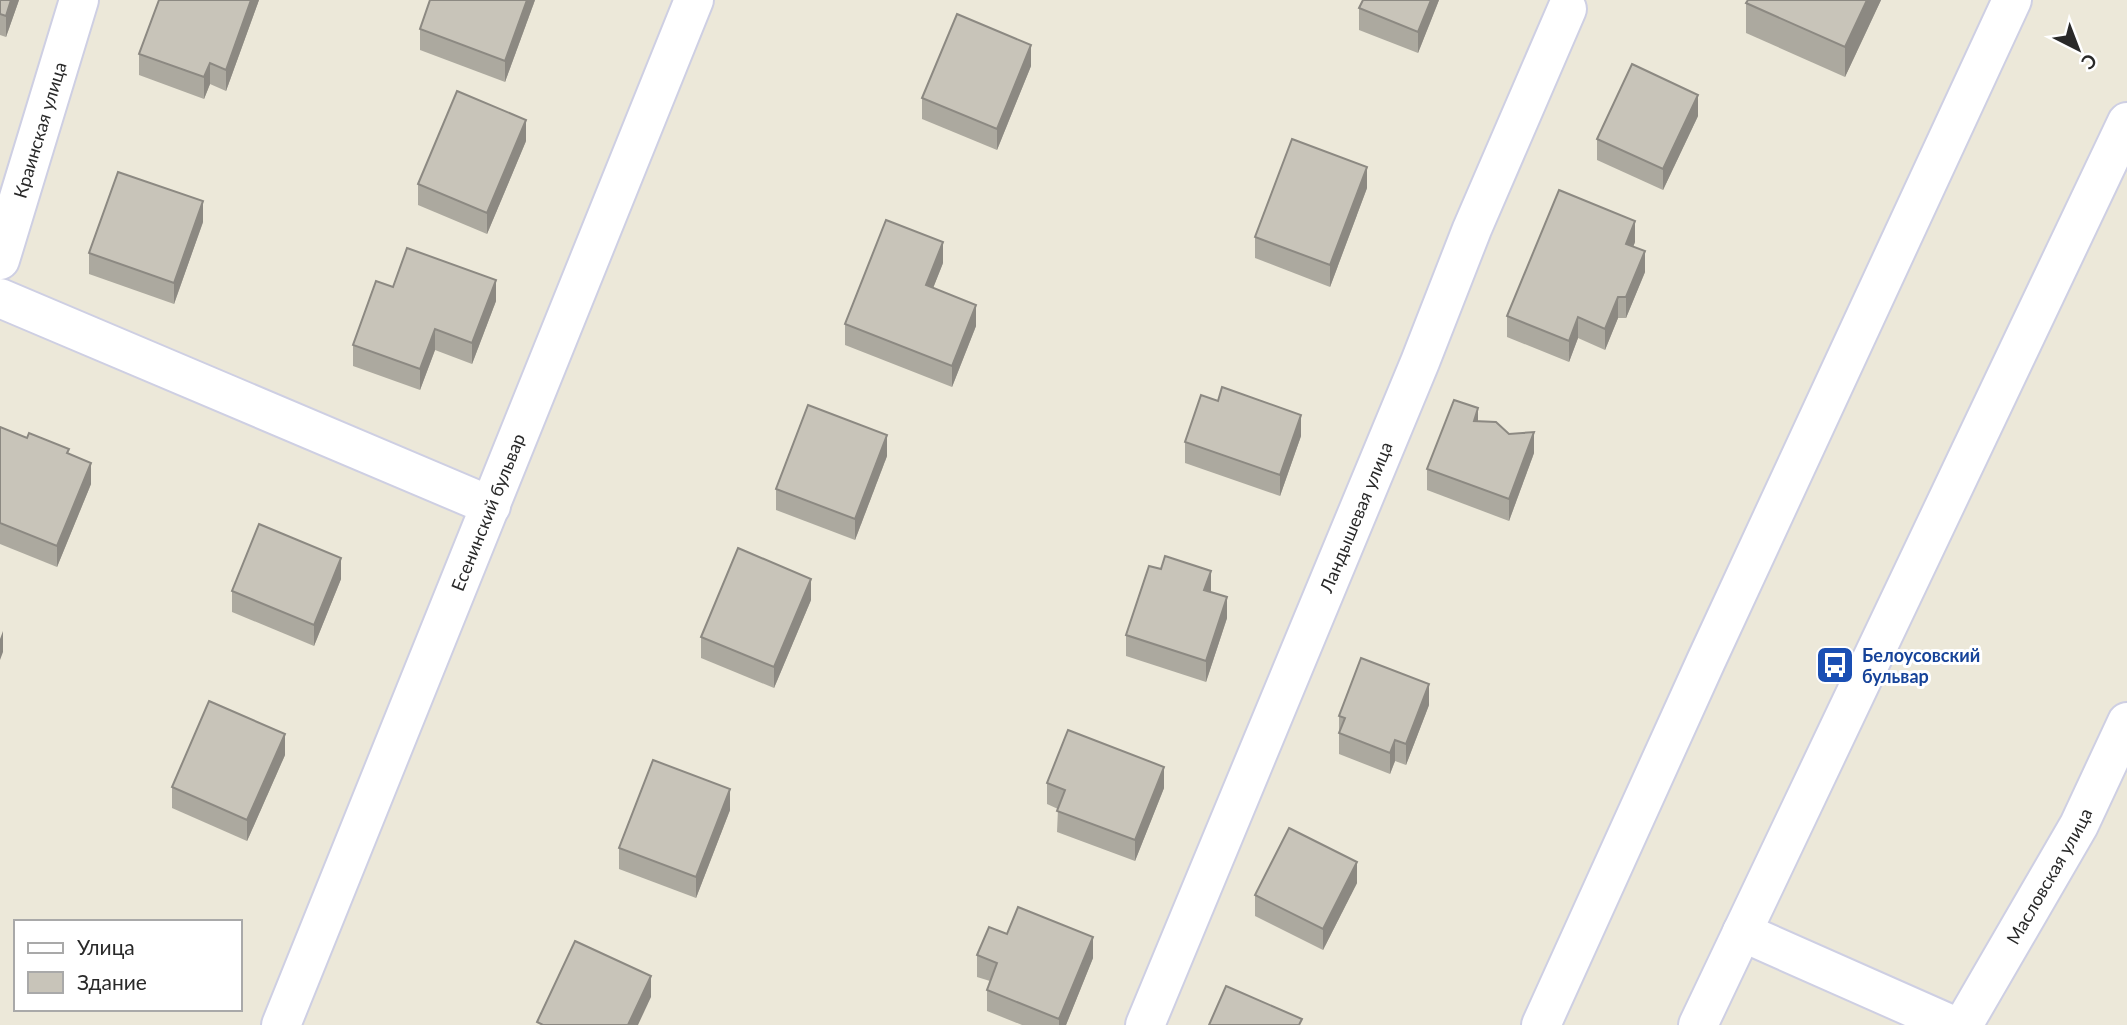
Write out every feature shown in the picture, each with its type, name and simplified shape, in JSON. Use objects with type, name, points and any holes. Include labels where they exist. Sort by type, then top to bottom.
[{"type":"street","name":"Краинская улица","points":[[0,260],[79,0]]},
{"type":"street","name":"Есенинский бульвар","points":[[281,1025],[491,506],[635,140],[694,0]]},
{"type":"street","points":[[1541,1025],[2012,0]]},
{"type":"street","name":"Ландышевая улица","points":[[1145,1025],[1420,362],[1472,229],[1567,9]]},
{"type":"street","points":[[1698,1025],[2127,122]]},
{"type":"street","points":[[0,298],[491,506]]},
{"type":"street","name":"Масловская улица","points":[[1963,1025],[2079,825],[2127,722]]},
{"type":"street","points":[[1742,932],[1952,1025]]},
{"type":"building","points":[[0,0],[11,0],[6,16],[0,14]]},
{"type":"building","points":[[159,0],[251,0],[226,70],[210,63],[204,77],[139,54]]},
{"type":"building","points":[[430,0],[527,0],[505,61],[420,29]]},
{"type":"building","points":[[1363,0],[1431,0],[1418,32],[1359,8]]},
{"type":"building","points":[[1748,0],[1867,0],[1845,47],[1746,3]]},
{"type":"building","points":[[957,14],[1031,45],[997,129],[922,98]]},
{"type":"building","points":[[1632,64],[1698,95],[1663,169],[1597,139]]},
{"type":"building","points":[[457,91],[526,120],[487,213],[418,184]]},
{"type":"building","points":[[1292,139],[1367,167],[1330,265],[1255,237]]},
{"type":"building","points":[[118,172],[203,201],[174,283],[89,253]]},
{"type":"building","points":[[1559,190],[1635,221],[1626,244],[1645,251],[1626,297],[1618,297],[1605,329],[1578,317],[1569,341],[1507,316]]},
{"type":"building","points":[[886,220],[943,242],[926,285],[976,305],[952,366],[845,324]]},
{"type":"building","points":[[407,248],[496,280],[472,343],[435,329],[420,369],[353,345],[376,281],[393,287]]},
{"type":"building","points":[[1222,387],[1301,415],[1280,475],[1185,442],[1201,395],[1218,401]]},
{"type":"building","points":[[1454,400],[1478,408],[1474,421],[1496,422],[1509,434],[1534,432],[1509,499],[1427,469]]},
{"type":"building","points":[[808,405],[887,435],[855,519],[776,489]]},
{"type":"building","points":[[0,427],[27,438],[29,433],[69,449],[67,453],[91,463],[57,546],[0,523]]},
{"type":"building","points":[[259,524],[341,558],[314,625],[232,591]]},
{"type":"building","points":[[738,548],[811,579],[774,667],[701,637]]},
{"type":"building","points":[[1165,556],[1211,571],[1204,590],[1227,597],[1206,661],[1126,635],[1149,566],[1161,569]]},
{"type":"building","points":[[1361,658],[1429,684],[1406,744],[1395,740],[1390,753],[1339,733],[1345,718],[1339,716]]},
{"type":"building","points":[[209,701],[285,734],[247,820],[172,787]]},
{"type":"building","points":[[1068,730],[1164,767],[1135,840],[1057,811],[1065,790],[1047,783]]},
{"type":"building","points":[[653,760],[730,789],[696,877],[619,848]]},
{"type":"building","points":[[1289,828],[1357,862],[1323,929],[1255,895]]},
{"type":"building","points":[[1018,907],[1093,937],[1059,1019],[987,990],[997,963],[977,955],[989,927],[1007,934]]},
{"type":"building","points":[[575,941],[651,976],[628,1025],[543,1025],[537,1022]]},
{"type":"building","points":[[1226,986],[1302,1019],[1299,1025],[1209,1025]]},
{"type":"place","name":"Белоусовский бульвар","points":[[1835,665]]}]
